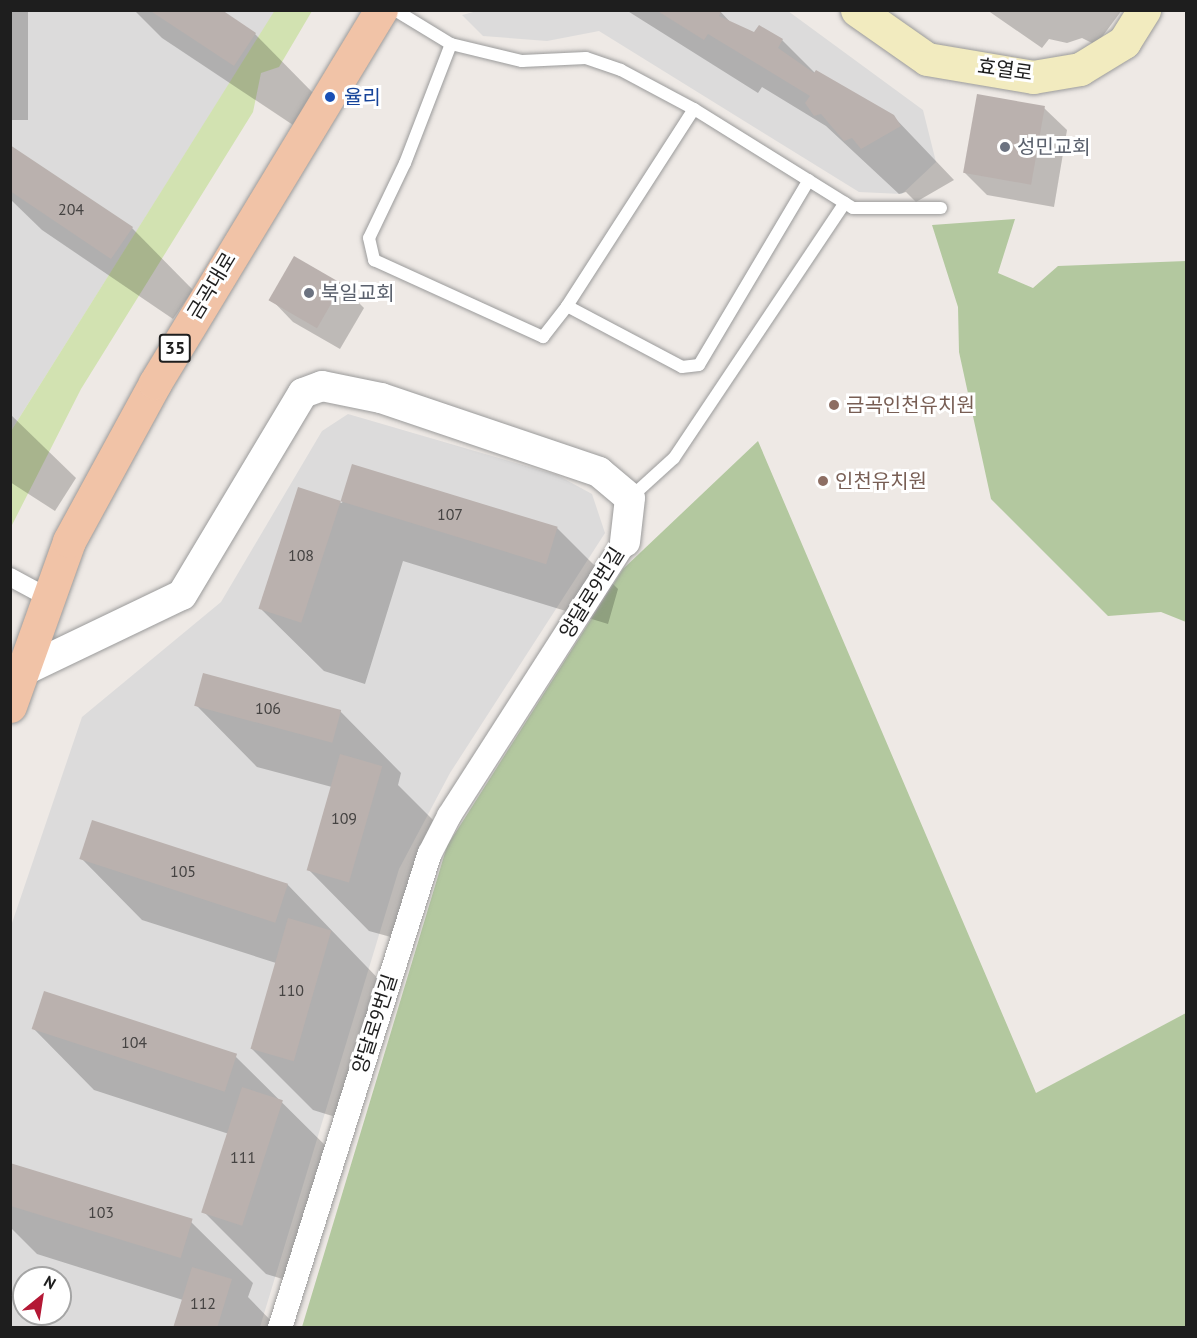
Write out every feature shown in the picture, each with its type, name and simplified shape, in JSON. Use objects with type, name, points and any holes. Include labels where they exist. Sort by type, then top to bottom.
[{"type":"main road","name":"금곡대로","points":[[10,706],[69,542],[155,383],[381,10]]},
{"type":"main road","name":"효열로","points":[[857,10],[927,59],[1033,77],[1080,69],[1124,42],[1144,10]]},
{"type":"street","points":[[21,672],[82,646],[182,595],[303,393],[322,386],[381,398],[599,472],[630,498]]},
{"type":"street","name":"양달로9번길","points":[[280,1328],[430,853],[449,816],[625,542],[630,498]]},
{"type":"street","points":[[10,577],[82,646]]},
{"type":"lane","points":[[395,10],[451,44],[522,61],[586,58],[621,70],[694,109],[853,208],[941,208]]},
{"type":"lane","points":[[451,44],[405,163],[369,238],[374,260],[543,337],[567,306],[694,109]]},
{"type":"lane","points":[[567,306],[682,367],[699,365],[809,180]]},
{"type":"lane","points":[[630,498],[674,458],[845,203]]},
{"type":"shaded area","points":[[481,10],[788,11],[923,110],[936,162],[902,194],[859,192],[599,31],[547,41],[483,36],[462,15]]},
{"type":"shaded area","points":[[11,11],[275,11],[11,431]]},
{"type":"shaded area","points":[[348,414],[557,475],[592,494],[605,533],[450,773],[399,869],[260,1327],[11,1328],[11,926],[82,717],[221,602],[322,431]]},
{"type":"green space","points":[[275,10],[312,11],[279,67],[261,73],[253,112],[81,389],[11,527],[11,431]]},
{"type":"green space","points":[[1015,219],[998,273],[1033,288],[1058,266],[1186,261],[1186,622],[1161,612],[1108,616],[991,499],[959,352],[958,307],[932,225]]},
{"type":"green space","points":[[758,441],[1036,1093],[1186,1013],[1186,1327],[302,1327],[447,846],[623,569]]},
{"type":"building","points":[[149,10],[222,10],[256,33],[234,66]]},
{"type":"building","points":[[656,10],[722,10],[719,16],[754,32],[759,25],[783,39],[778,48],[814,73],[816,70],[894,115],[901,126],[861,149],[852,138],[844,141],[821,114],[814,116],[805,103],[810,96],[708,34],[704,40]]},
{"type":"building","points":[[977,94],[1045,106],[1031,185],[963,173]]},
{"type":"building","points":[[10,145],[133,227],[111,259],[10,191]]},
{"type":"building","points":[[294,256],[342,284],[317,328],[268,300]]},
{"type":"building","points":[[352,464],[558,527],[546,564],[341,501]]},
{"type":"building","points":[[298,487],[341,501],[301,623],[258,609]]},
{"type":"building","points":[[203,673],[341,710],[332,743],[194,706]]},
{"type":"building","points":[[340,754],[382,766],[349,882],[307,870]]},
{"type":"building","points":[[92,820],[288,884],[275,923],[79,859]]},
{"type":"building","points":[[288,918],[331,930],[294,1061],[251,1049]]},
{"type":"building","points":[[44,991],[237,1054],[225,1092],[32,1029]]},
{"type":"building","points":[[242,1087],[283,1100],[242,1226],[201,1213]]},
{"type":"building","points":[[10,1163],[193,1219],[181,1258],[10,1206]]},
{"type":"building","points":[[192,1267],[232,1279],[217,1328],[173,1328]]},
{"type":"place","name":"율리","points":[[330,97]]},
{"type":"place","name":"성민교회","points":[[1005,147]]},
{"type":"place","name":"북일교회","points":[[309,293]]},
{"type":"place","name":"금곡인천유치원","points":[[834,405]]},
{"type":"place","name":"인천유치원","points":[[823,481]]}]
